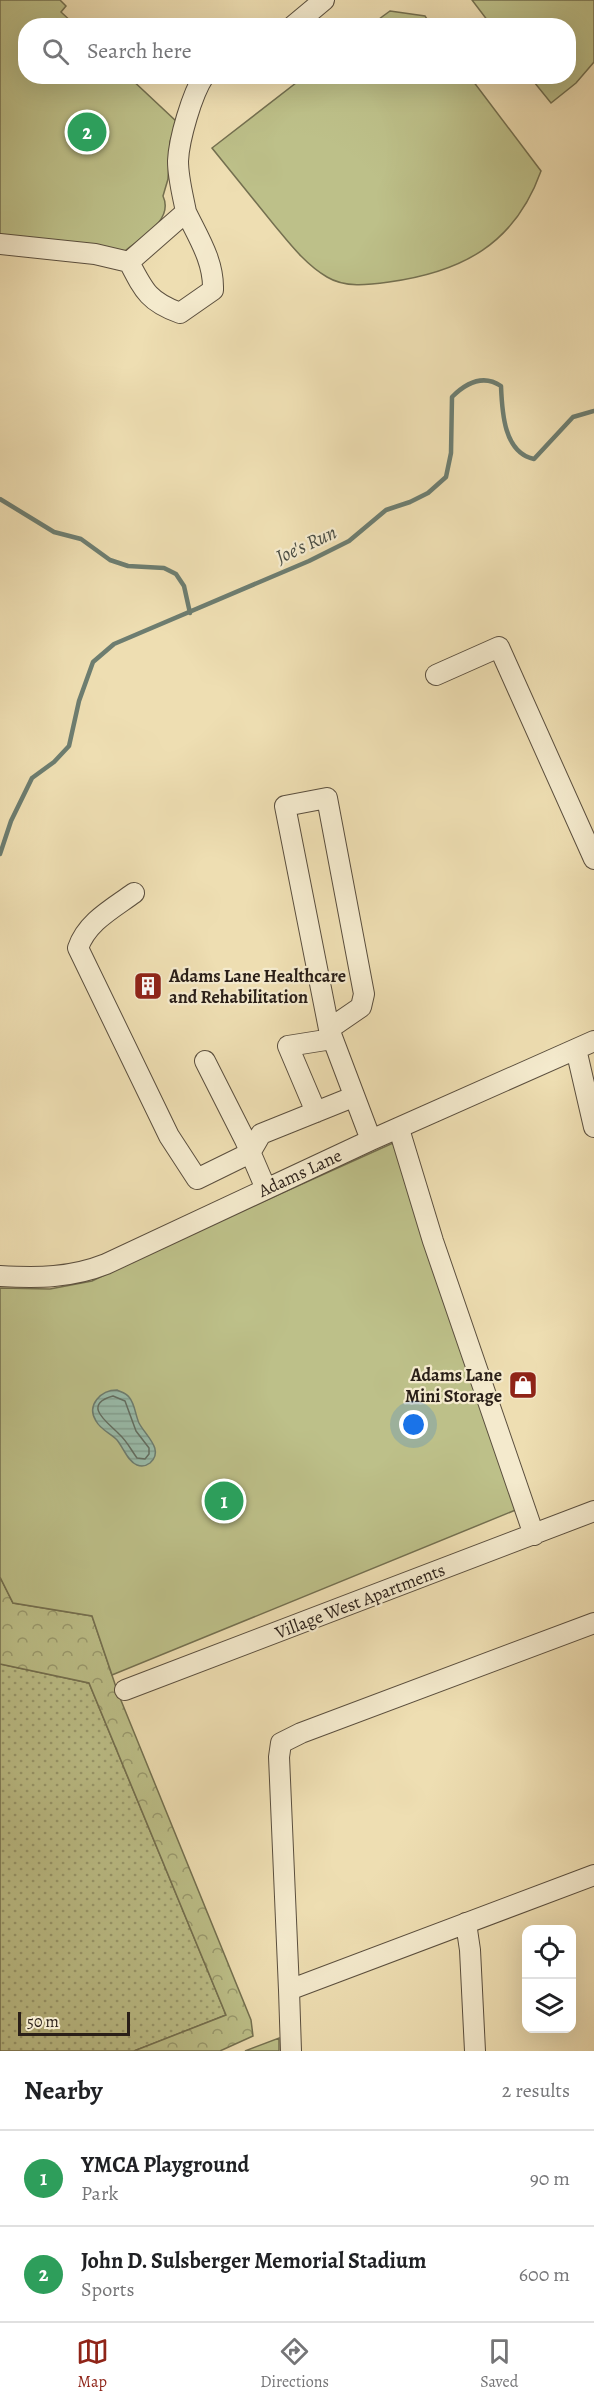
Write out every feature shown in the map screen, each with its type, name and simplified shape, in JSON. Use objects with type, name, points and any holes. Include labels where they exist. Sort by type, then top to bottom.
[{"type":"street","points":[[303,18],[324,0]]},
{"type":"street","points":[[0,243],[95,254],[129,262],[143,288],[161,306],[180,313],[213,290],[213,275],[207,255],[186,212],[178,161],[198,84]]},
{"type":"street","points":[[129,262],[186,212]]},
{"type":"street","points":[[436,675],[499,647],[594,859]]},
{"type":"street","points":[[316,1112],[288,1046],[330,1034],[361,1007],[363,994],[327,798],[285,806],[330,1034],[371,1140]]},
{"type":"street","points":[[134,893],[91,925],[82,936],[78,948],[169,1136],[197,1179],[250,1153],[261,1134],[353,1097]]},
{"type":"street","points":[[585,1045],[594,1126]]},
{"type":"street","name":"Adams Lane","points":[[0,1276],[48,1278],[89,1271],[371,1140],[585,1045]]},
{"type":"street","points":[[205,1061],[266,1189]]},
{"type":"street","points":[[399,1129],[434,1241],[534,1535]]},
{"type":"street","name":"Village West Apartments","points":[[125,1690],[594,1511]]},
{"type":"street","points":[[291,2051],[279,1757],[281,1743],[300,1733],[594,1623]]},
{"type":"street","points":[[289,1990],[594,1875]]},
{"type":"street","points":[[466,1923],[470,1950],[475,2051]]},
{"type":"green space","points":[[0,0],[60,0],[66,6],[61,12],[67,18],[18,18],[18,84],[136,84],[177,122],[170,142],[168,179],[163,196],[164,213],[155,227],[125,251],[0,235]]},
{"type":"green space","points":[[472,0],[594,0],[594,62],[576,83],[576,18],[486,18]]},
{"type":"green space","points":[[390,11],[426,18],[380,18]]},
{"type":"green space","points":[[295,84],[475,84],[541,171],[517,218],[501,236],[483,250],[440,271],[389,282],[349,284],[327,277],[305,260],[212,148]]},
{"type":"green space","points":[[536,84],[575,84],[551,103]]},
{"type":"green space","points":[[393,1143],[518,1509],[112,1675],[92,1616],[13,1603],[0,1577],[0,1288],[50,1289],[92,1281]]},
{"type":"green space","points":[[0,1577],[13,1603],[92,1616],[118,1693],[251,2020],[253,2036],[220,2051],[134,2051],[226,2015],[89,1683],[0,1664]]},
{"type":"green space","points":[[0,1664],[89,1683],[226,2015],[134,2051],[0,2051]]},
{"type":"green space","points":[[279,2038],[279,2051],[245,2051]]},
{"type":"water","points":[[117,1390],[126,1394],[131,1400],[139,1423],[155,1448],[154,1458],[150,1463],[139,1466],[131,1461],[117,1440],[100,1427],[93,1415],[94,1404],[97,1400],[106,1393]]},
{"type":"waterway","name":"Joe's Run","points":[[0,854],[11,821],[32,778],[54,762],[69,746],[79,701],[93,662],[114,644],[309,561],[349,541],[386,510],[428,493],[446,477],[451,453],[452,397],[469,384],[488,381],[501,386],[504,419],[511,440],[516,449],[534,459],[573,417],[594,411]]},
{"type":"waterway","points":[[0,499],[54,532],[81,539],[110,560],[128,566],[164,568],[176,574],[184,586],[190,613]]},
{"type":"place","name":"John D. Sulsberger Memorial Stadium","points":[[87,132]]},
{"type":"place","name":"Adams Lane Healthcare and Rehabilitation","points":[[148,986]]},
{"type":"place","name":"Adams Lane Mini Storage","points":[[523,1385]]},
{"type":"place","name":"YMCA Playground","points":[[224,1501]]}]
